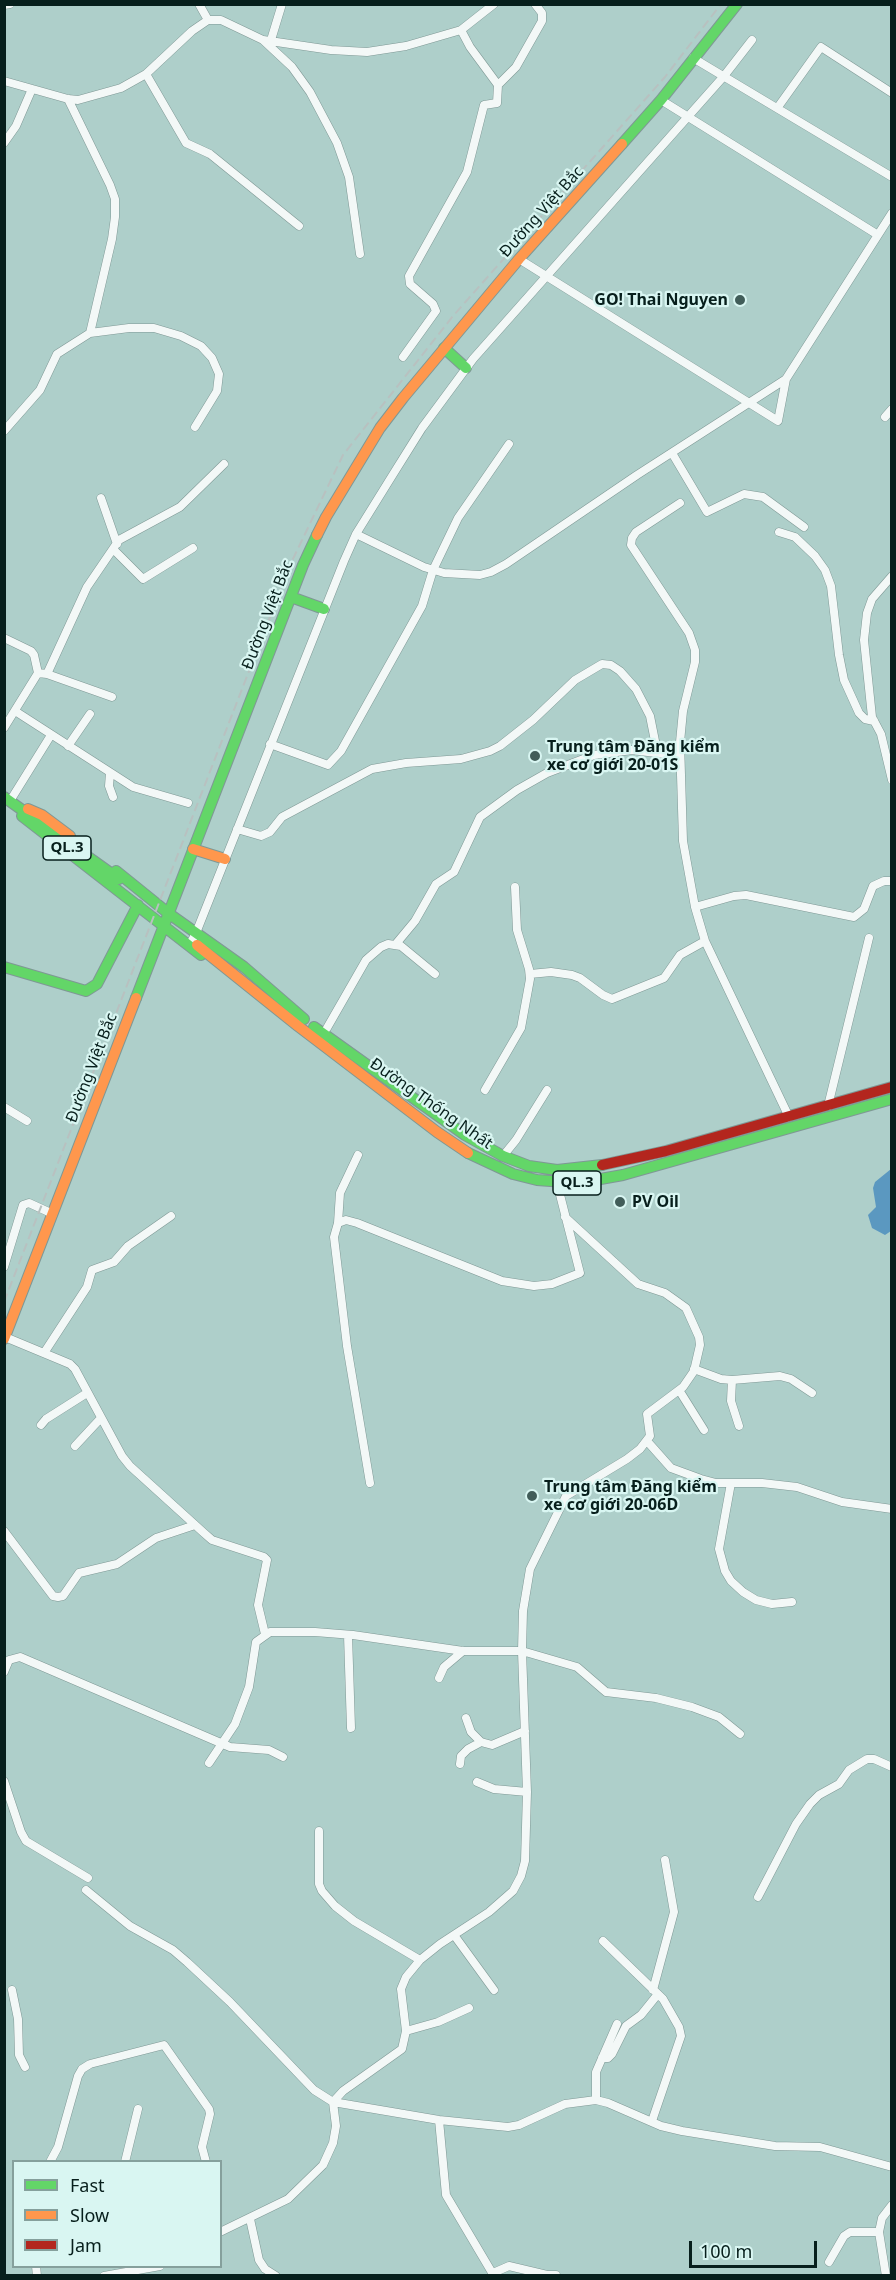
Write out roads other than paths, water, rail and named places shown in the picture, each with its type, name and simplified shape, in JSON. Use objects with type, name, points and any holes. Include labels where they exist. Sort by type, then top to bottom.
[{"type":"main road","name":"Đường Việt Bắc","points":[[5,1338],[303,565],[326,518],[380,428],[519,259],[661,100],[737,4]]},
{"type":"main road","points":[[444,348],[466,368]]},
{"type":"main road","points":[[291,597],[324,609]]},
{"type":"main road","points":[[11,803],[42,815],[145,894],[168,913],[195,941]]},
{"type":"main road","points":[[11,803],[35,828],[163,926],[195,941]]},
{"type":"main road","name":"QL.3","points":[[11,803],[117,883]]},
{"type":"main road","points":[[193,849],[225,859]]},
{"type":"main road","points":[[4,967],[86,991],[97,984],[138,905]]},
{"type":"main road","name":"Đường Thống Nhất","points":[[195,941],[437,1131],[475,1157],[513,1174],[557,1183],[578,1183],[623,1175],[891,1099]]},
{"type":"main road","name":"Đường Thống Nhất","points":[[301,1023],[443,1120],[503,1156],[529,1166],[557,1170],[588,1168],[666,1151],[891,1087]]},
{"type":"main road","points":[[789,1117],[794,1128]]},
{"type":"main road","points":[[557,1170],[557,1183]]},
{"type":"street","points":[[4,5],[10,4]]},
{"type":"street","points":[[199,4],[208,20]]},
{"type":"street","points":[[267,40],[282,4]]},
{"type":"street","points":[[4,81],[78,100],[121,88],[146,74],[192,30],[208,20],[221,20],[267,40],[331,50],[367,52],[406,46],[461,30],[495,4]]},
{"type":"street","points":[[498,85],[516,67],[542,21],[542,13],[535,4]]},
{"type":"street","points":[[403,357],[436,311],[433,304],[410,284],[409,276],[467,172],[484,105],[497,103],[498,85],[461,30]]},
{"type":"street","points":[[267,40],[292,67],[310,92],[337,144],[349,177],[360,254]]},
{"type":"street","points":[[195,941],[270,744],[356,534],[422,428],[466,368],[724,76],[752,40]]},
{"type":"street","points":[[778,107],[821,47],[891,93]]},
{"type":"street","points":[[693,58],[891,177]]},
{"type":"street","points":[[146,74],[186,143],[210,154],[299,226]]},
{"type":"street","points":[[4,143],[16,126],[32,89]]},
{"type":"street","points":[[68,99],[115,199],[112,239],[90,333]]},
{"type":"street","points":[[661,100],[878,236]]},
{"type":"street","points":[[519,259],[778,421],[786,379],[891,213]]},
{"type":"street","points":[[4,431],[40,390],[57,354],[90,333],[129,328],[154,328],[181,336],[201,346],[217,367],[219,385],[214,399],[195,427]]},
{"type":"street","points":[[356,534],[433,570],[444,573],[480,575],[491,572],[786,379]]},
{"type":"street","points":[[885,417],[891,408]]},
{"type":"street","points":[[270,744],[328,765],[341,751],[422,606],[433,570],[458,518],[509,444]]},
{"type":"street","points":[[672,453],[707,512],[744,494],[763,497],[804,527]]},
{"type":"street","points":[[4,728],[43,674],[87,587],[115,546],[125,536],[180,507],[224,464]]},
{"type":"street","points":[[101,498],[115,546],[143,579],[193,548]]},
{"type":"street","points":[[680,503],[636,532],[631,545],[689,633],[693,643],[695,662],[683,711],[680,756],[683,841],[695,907],[705,941],[789,1117]]},
{"type":"street","points":[[779,532],[795,537],[825,570],[831,586],[844,680],[859,713],[862,717],[874,721]]},
{"type":"street","points":[[891,576],[875,594],[866,623],[864,640],[874,721],[881,734],[891,780]]},
{"type":"street","points":[[4,638],[31,651],[43,674],[112,697]]},
{"type":"street","points":[[237,829],[261,836],[270,832],[282,817],[372,769],[461,759],[490,751],[533,720],[575,680],[602,664],[611,665],[620,671],[636,689],[650,716],[657,752]]},
{"type":"street","points":[[15,711],[133,787],[188,803]]},
{"type":"street","points":[[68,746],[90,714]]},
{"type":"street","points":[[11,803],[51,735]]},
{"type":"street","points":[[395,945],[415,921],[436,884],[452,875],[484,812],[517,790],[574,762],[617,750],[657,752],[680,756]]},
{"type":"street","points":[[110,773],[109,786],[113,798]]},
{"type":"street","points":[[695,907],[746,895],[854,917],[864,909],[873,886],[884,881],[891,881]]},
{"type":"street","points":[[485,1090],[521,1028],[530,974],[517,930],[515,887]]},
{"type":"street","points":[[138,905],[145,894]]},
{"type":"street","points":[[828,1106],[868,938]]},
{"type":"street","points":[[530,974],[551,972],[572,975],[612,999],[664,978],[680,955],[705,941]]},
{"type":"street","points":[[327,1028],[370,955],[381,947],[395,945],[409,950],[435,974]]},
{"type":"street","points":[[503,1156],[516,1140],[547,1090]]},
{"type":"street","points":[[4,1107],[27,1121]]},
{"type":"street","points":[[358,1155],[340,1193],[338,1223],[334,1237],[345,1335],[370,1483]]},
{"type":"street","points":[[338,1223],[346,1220],[357,1222],[489,1277],[534,1286],[552,1284],[580,1273],[557,1183]]},
{"type":"street","points":[[4,1267],[23,1205],[30,1203],[53,1214]]},
{"type":"street","points":[[44,1353],[87,1287],[92,1270],[114,1262],[128,1246],[171,1216]]},
{"type":"street","points":[[333,2102],[344,2091],[399,2053],[406,2038],[401,1989],[406,1977],[420,1960],[502,1902],[513,1891],[521,1876],[525,1861],[527,1792],[522,1651],[523,1611],[530,1569],[566,1496],[627,1459],[647,1441],[650,1436],[647,1414],[688,1382],[694,1369],[700,1345],[687,1308],[665,1293],[638,1284],[565,1217]]},
{"type":"street","points":[[5,1338],[70,1364],[116,1446],[130,1466],[212,1540],[267,1560],[258,1605],[265,1634]]},
{"type":"street","points":[[694,1369],[721,1379],[732,1380],[780,1376],[790,1379],[812,1393]]},
{"type":"street","points":[[732,1380],[730,1401],[739,1426]]},
{"type":"street","points":[[679,1390],[704,1430]]},
{"type":"street","points":[[41,1425],[46,1419],[87,1393]]},
{"type":"street","points":[[75,1446],[101,1418]]},
{"type":"street","points":[[647,1441],[667,1466],[679,1473],[716,1483],[762,1483],[796,1487],[842,1502],[891,1509]]},
{"type":"street","points":[[731,1483],[719,1549],[725,1571],[731,1581],[756,1600],[772,1604],[792,1602]]},
{"type":"street","points":[[4,1530],[53,1596],[58,1597],[63,1596],[80,1573],[117,1564],[152,1540],[195,1525]]},
{"type":"street","points":[[209,1763],[235,1724],[249,1687],[256,1642],[265,1634],[315,1632],[464,1652],[522,1651],[577,1667],[606,1692],[656,1698],[692,1707],[719,1717],[740,1734]]},
{"type":"street","points":[[348,1635],[351,1728]]},
{"type":"street","points":[[439,1678],[444,1667],[464,1652]]},
{"type":"street","points":[[4,1672],[9,1660],[20,1658],[233,1748],[269,1750],[283,1757]]},
{"type":"street","points":[[466,1718],[471,1732],[481,1742],[492,1745],[525,1731]]},
{"type":"street","points":[[460,1764],[461,1756],[481,1742]]},
{"type":"street","points":[[758,1897],[796,1824],[819,1795],[839,1784],[849,1770],[867,1759],[874,1759],[891,1767]]},
{"type":"street","points":[[4,1781],[26,1841],[88,1878]]},
{"type":"street","points":[[477,1782],[494,1789],[527,1792]]},
{"type":"street","points":[[319,1831],[319,1884],[322,1891],[335,1906],[354,1921],[420,1960]]},
{"type":"street","points":[[602,2058],[608,2058],[612,2054],[626,2026],[641,2015],[656,1992],[674,1912],[665,1860]]},
{"type":"street","points":[[86,1890],[130,1926],[173,1950],[187,1962],[230,2002],[314,2090],[333,2102],[440,2120],[508,2127],[519,2125],[565,2104],[596,2100],[682,2131],[775,2146],[820,2147],[891,2167]]},
{"type":"street","points":[[454,1935],[494,1990]]},
{"type":"street","points":[[603,1941],[656,1992],[679,2027],[681,2036],[652,2121]]},
{"type":"street","points":[[12,1990],[18,2019],[19,2055],[25,2067]]},
{"type":"street","points":[[406,2031],[438,2022],[469,2008]]},
{"type":"street","points":[[596,2100],[594,2082],[596,2072],[617,2024]]},
{"type":"street","points":[[51,2160],[58,2147],[82,2069],[90,2064],[164,2045],[209,2109],[210,2114],[202,2147],[206,2160]]},
{"type":"street","points":[[222,2231],[288,2199],[323,2165],[333,2144],[336,2126],[333,2102]]},
{"type":"street","points":[[125,2160],[138,2109]]},
{"type":"street","points":[[440,2120],[446,2195],[493,2274],[509,2266],[556,2275]]},
{"type":"street","points":[[886,2276],[879,2232],[882,2218],[891,2205]]},
{"type":"street","points":[[250,2219],[264,2272],[276,2276]]},
{"type":"street","points":[[829,2262],[844,2236],[850,2232],[879,2232]]},
{"type":"street","points":[[104,2276],[150,2268]]},
{"type":"water","points":[[891,1169],[891,1231],[885,1235],[872,1228],[868,1215],[876,1207],[873,1188],[875,1182]]},
{"type":"railway","points":[[4,1302],[291,563],[343,455],[453,316],[665,77],[721,4]]},
{"type":"place","name":"GO! Thai Nguyen","points":[[740,300]]},
{"type":"place","name":"Trung tâm Đăng kiểm xe cơ giới 20-01S","points":[[535,756]]},
{"type":"place","name":"PV Oil","points":[[620,1202]]},
{"type":"place","name":"Trung tâm Đăng kiểm xe cơ giới 20-06D","points":[[532,1496]]}]
